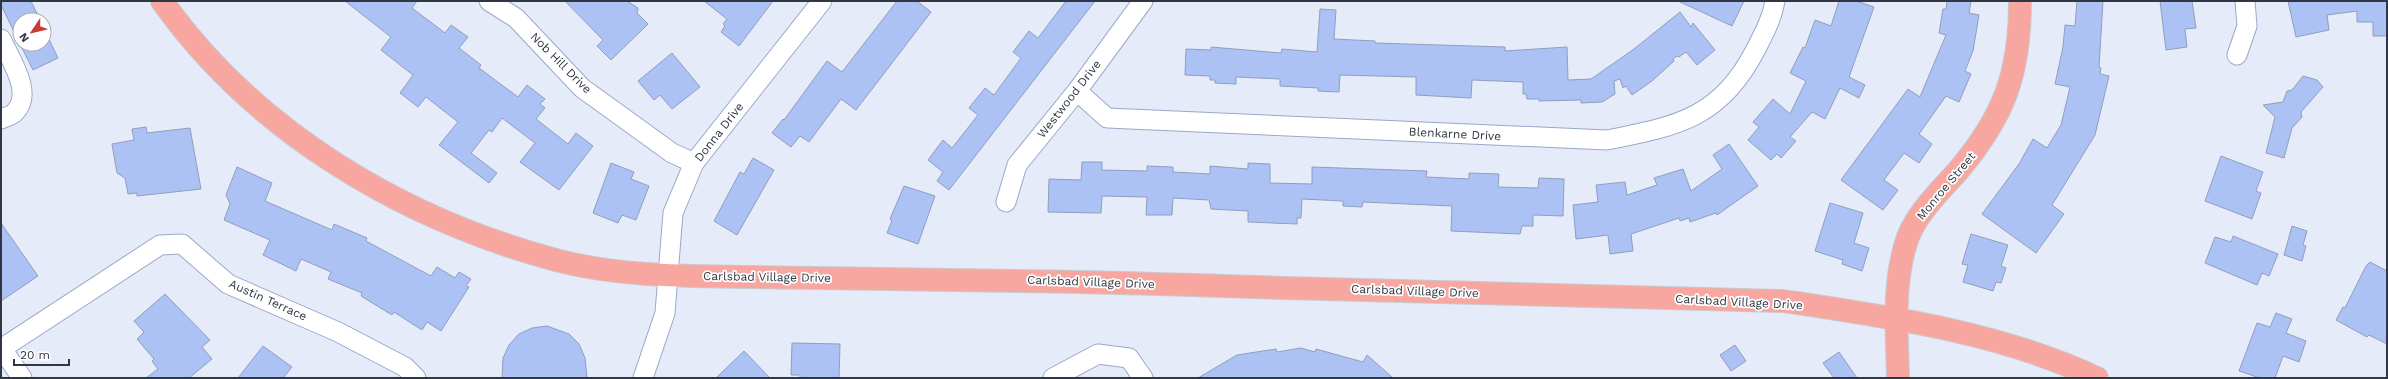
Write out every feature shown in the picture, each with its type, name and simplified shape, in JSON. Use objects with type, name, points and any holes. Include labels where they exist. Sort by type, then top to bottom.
[{"type":"main road","name":"Carlsbad Village Drive","points":[[162,1],[196,43],[264,110],[310,147],[389,195],[450,225],[558,260],[620,272],[667,275],[1027,281],[1783,301],[1896,319],[2007,344],[2097,378]]},
{"type":"main road","name":"Monroe Street","points":[[1898,378],[1896,319],[1898,280],[1902,257],[1913,227],[1920,214],[1976,149],[1992,124],[2005,96],[2017,60],[2020,1]]},
{"type":"street","name":"Nob Hill Drive","points":[[489,1],[516,18],[582,88],[672,153],[694,163]]},
{"type":"street","name":"Donna Drive","points":[[643,378],[665,313],[673,213],[694,163],[822,1]]},
{"type":"street","name":"Westwood Drive","points":[[1006,202],[1017,165],[1077,91],[1143,1]]},
{"type":"street","name":"Blenkarne Drive","points":[[1077,91],[1107,118],[1606,140],[1668,128],[1694,117],[1715,102],[1744,73],[1772,17],[1775,1]]},
{"type":"street","points":[[2237,55],[2247,26],[2245,1]]},
{"type":"street","points":[[1,39],[20,80],[21,103],[14,113],[1,119]]},
{"type":"street","name":"Austin Terrace","points":[[2,349],[160,245],[182,244],[228,284],[338,332],[405,367],[416,378]]},
{"type":"street","points":[[2,349],[22,378]]},
{"type":"street","points":[[1053,378],[1098,354],[1130,358],[1143,378]]},
{"type":"building","points":[[1,1],[31,1],[36,12],[12,12],[12,28],[1,5]]},
{"type":"building","points":[[345,1],[417,1],[412,8],[445,33],[451,25],[468,37],[459,48],[481,65],[479,68],[518,97],[527,85],[545,99],[540,104],[545,108],[536,119],[568,144],[576,133],[593,146],[559,190],[520,162],[535,143],[502,118],[492,132],[489,130],[471,153],[497,173],[489,183],[439,145],[458,122],[426,97],[418,107],[400,93],[413,75],[381,50],[391,37]]},
{"type":"building","points":[[565,1],[627,1],[638,8],[637,13],[648,24],[611,60],[597,46],[603,40]]},
{"type":"building","points":[[704,1],[773,1],[739,46],[721,32],[725,26],[723,24],[727,19]]},
{"type":"building","points":[[897,1],[917,1],[931,12],[856,110],[841,99],[809,142],[800,136],[791,147],[772,133],[783,119],[784,120],[827,61],[842,72]]},
{"type":"building","points":[[1066,1],[1095,1],[949,190],[937,181],[943,172],[928,160],[943,140],[952,148],[978,115],[969,108],[985,88],[994,95],[1021,58],[1013,52],[1029,31],[1038,38]]},
{"type":"building","points":[[1678,1],[1744,1],[1732,26]]},
{"type":"building","points":[[1839,1],[1856,1],[1874,7],[1849,77],[1865,85],[1859,98],[1840,88],[1825,119],[1812,112],[1790,137],[1796,141],[1781,158],[1777,154],[1771,160],[1748,140],[1759,127],[1753,122],[1773,99],[1790,114],[1806,81],[1790,73],[1803,47],[1805,48],[1815,20],[1831,26]]},
{"type":"building","points":[[1947,1],[1971,1],[1969,13],[1979,15],[1973,51],[1965,71],[1971,74],[1959,102],[1946,96],[1919,134],[1932,144],[1919,163],[1904,153],[1884,180],[1898,190],[1883,210],[1841,180],[1908,89],[1920,97],[1946,35],[1939,33],[1943,9],[1946,9]]},
{"type":"building","points":[[2077,1],[2103,1],[2099,67],[2101,68],[2100,74],[2109,76],[2095,135],[2052,205],[2064,214],[2036,253],[1982,214],[2019,164],[2033,139],[2047,148],[2061,125],[2070,87],[2055,84],[2063,47],[2065,25],[2075,26]]},
{"type":"building","points":[[2160,1],[2192,1],[2196,28],[2185,29],[2187,47],[2166,50]]},
{"type":"building","points":[[2288,1],[2387,1],[2387,36],[2373,36],[2373,22],[2357,22],[2357,11],[2327,15],[2329,30],[2296,37]]},
{"type":"building","points":[[1320,9],[1336,10],[1334,39],[1375,41],[1375,43],[1505,47],[1505,51],[1567,47],[1568,80],[1591,79],[1634,49],[1680,12],[1691,27],[1693,23],[1715,50],[1697,65],[1686,52],[1679,57],[1677,56],[1673,59],[1674,61],[1652,81],[1632,95],[1626,86],[1623,88],[1620,79],[1614,81],[1615,94],[1602,102],[1581,103],[1581,100],[1539,101],[1539,99],[1527,99],[1526,94],[1523,94],[1523,82],[1472,80],[1471,98],[1416,95],[1416,77],[1340,75],[1339,92],[1318,91],[1318,88],[1280,86],[1280,79],[1236,77],[1236,84],[1215,83],[1215,80],[1210,80],[1210,76],[1185,75],[1186,49],[1211,50],[1211,47],[1281,53],[1282,49],[1317,52]]},
{"type":"building","points":[[52,46],[58,58],[33,70],[24,52],[52,52]]},
{"type":"building","points":[[672,53],[700,87],[672,109],[660,95],[654,100],[638,81]]},
{"type":"building","points":[[2303,76],[2317,80],[2323,87],[2301,112],[2302,117],[2292,128],[2284,158],[2266,153],[2275,117],[2263,105],[2283,102],[2287,91],[2292,90]]},
{"type":"building","points":[[146,127],[147,133],[190,128],[201,189],[137,196],[137,193],[128,194],[125,178],[117,173],[112,144],[134,140],[132,129]]},
{"type":"building","points":[[1729,144],[1758,186],[1717,215],[1716,213],[1690,222],[1689,218],[1680,221],[1679,218],[1631,234],[1633,251],[1610,254],[1608,235],[1576,239],[1573,205],[1598,202],[1596,185],[1625,182],[1627,195],[1657,185],[1654,178],[1683,169],[1691,191],[1722,169],[1713,155]]},
{"type":"building","points":[[2221,156],[2263,172],[2256,191],[2261,193],[2252,219],[2205,201]]},
{"type":"building","points":[[753,158],[774,170],[737,235],[714,221],[740,172],[744,174]]},
{"type":"building","points":[[1082,162],[1102,162],[1102,170],[1147,171],[1147,166],[1173,167],[1173,172],[1210,174],[1210,166],[1248,169],[1248,163],[1270,164],[1270,183],[1312,184],[1312,167],[1427,171],[1426,177],[1469,179],[1469,173],[1499,174],[1498,187],[1538,188],[1539,178],[1564,179],[1563,216],[1533,215],[1533,226],[1522,226],[1520,234],[1451,231],[1452,206],[1363,202],[1362,207],[1343,206],[1343,201],[1302,199],[1301,218],[1297,218],[1297,224],[1248,222],[1248,211],[1211,209],[1209,200],[1173,198],[1172,215],[1146,215],[1147,197],[1102,196],[1101,213],[1048,212],[1049,179],[1081,180]]},
{"type":"building","points":[[611,163],[634,172],[631,179],[649,186],[636,220],[622,215],[618,223],[593,213]]},
{"type":"building","points":[[237,167],[272,183],[265,201],[332,230],[334,224],[367,238],[366,241],[431,276],[437,267],[455,278],[459,272],[471,279],[466,286],[469,287],[441,331],[427,322],[422,330],[394,312],[392,315],[361,296],[362,293],[328,279],[331,272],[301,259],[296,271],[263,255],[270,240],[224,220],[230,204],[226,195]]},
{"type":"building","points":[[904,186],[935,196],[918,244],[887,233],[892,220],[890,219]]},
{"type":"building","points":[[1830,203],[1863,213],[1854,243],[1869,248],[1862,271],[1842,264],[1843,260],[1815,251]]},
{"type":"building","points":[[1,223],[38,276],[1,301]]},
{"type":"building","points":[[2292,226],[2307,231],[2303,245],[2306,246],[2302,261],[2284,255]]},
{"type":"building","points":[[1971,234],[2008,245],[2001,266],[2006,268],[2001,283],[1996,282],[1993,291],[1963,282],[1968,265],[1962,264]]},
{"type":"building","points":[[2233,236],[2278,254],[2269,276],[2262,273],[2257,285],[2205,263],[2215,237],[2231,242]]},
{"type":"building","points":[[2370,262],[2387,271],[2387,344],[2369,335],[2367,337],[2336,320],[2343,307],[2345,308],[2366,266]]},
{"type":"building","points":[[165,294],[210,340],[202,347],[212,359],[189,378],[146,378],[158,369],[152,361],[154,359],[137,339],[144,332],[134,321]]},
{"type":"building","points":[[2276,313],[2292,319],[2286,333],[2306,341],[2299,362],[2283,356],[2275,378],[2260,378],[2239,371],[2257,323],[2270,327]]},
{"type":"building","points":[[547,326],[569,334],[579,344],[585,358],[587,378],[502,378],[503,358],[509,345],[519,334],[532,328]]},
{"type":"building","points":[[792,343],[840,344],[839,378],[800,378],[800,375],[791,375]]},
{"type":"building","points":[[1735,345],[1746,361],[1731,371],[1720,355]]},
{"type":"building","points":[[263,346],[292,367],[283,378],[238,378]]},
{"type":"building","points":[[1301,348],[1315,352],[1316,349],[1363,362],[1367,355],[1393,378],[1198,378],[1237,355],[1276,349],[1277,352]]},
{"type":"building","points":[[744,351],[770,378],[716,378]]},
{"type":"building","points":[[1839,352],[1857,378],[1834,378],[1823,363]]}]
